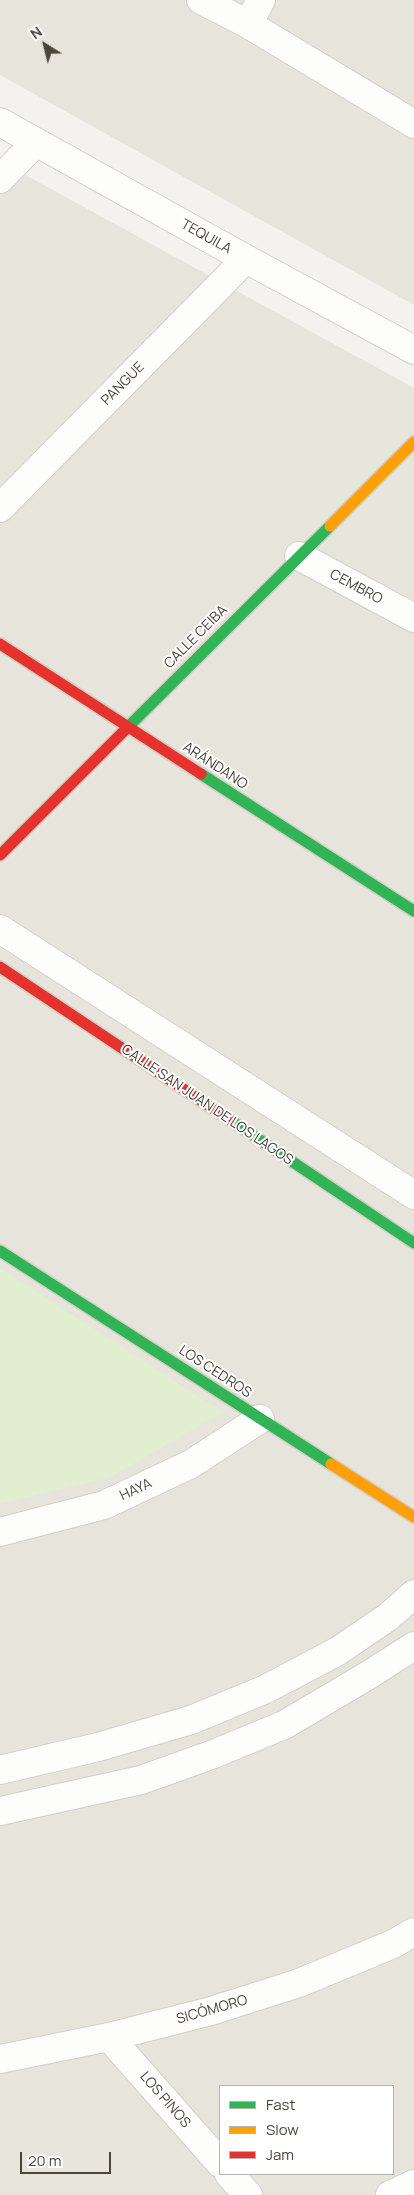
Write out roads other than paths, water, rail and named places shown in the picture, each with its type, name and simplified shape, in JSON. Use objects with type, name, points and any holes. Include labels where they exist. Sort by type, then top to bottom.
[{"type":"street","points":[[201,0],[248,24],[412,119]]},
{"type":"street","points":[[248,24],[262,0]]},
{"type":"street","name":"TEQUILA","points":[[0,122],[414,350]]},
{"type":"street","points":[[0,179],[36,142]]},
{"type":"street","name":"PANGUE","points":[[0,508],[246,259]]},
{"type":"street","name":"CALLE CEIBA","points":[[0,855],[414,442]]},
{"type":"street","name":"CEMBRO","points":[[299,556],[414,618]]},
{"type":"street","name":"ARÁNDANO","points":[[0,644],[414,911]]},
{"type":"street","points":[[0,929],[414,1195]]},
{"type":"street","name":"CALLE SAN JUAN DE LOS LAGOS","points":[[0,967],[414,1243]]},
{"type":"street","name":"LOS CEDROS","points":[[0,1251],[414,1516]]},
{"type":"street","name":"HAYA","points":[[0,1532],[104,1505],[191,1464],[260,1419]]},
{"type":"street","points":[[0,1770],[98,1747],[191,1720],[266,1689],[338,1651],[388,1617],[414,1594]]},
{"type":"street","points":[[0,1811],[140,1780],[211,1755],[284,1725],[414,1646]]},
{"type":"street","name":"SICÓMORO","points":[[0,2059],[109,2037],[211,2011],[299,1984],[392,1944],[414,1932]]},
{"type":"street","name":"LOS PINOS","points":[[109,2037],[219,2162]]},
{"type":"street","points":[[231,2175],[248,2195]]},
{"type":"street","points":[[390,2195],[414,2184]]}]
